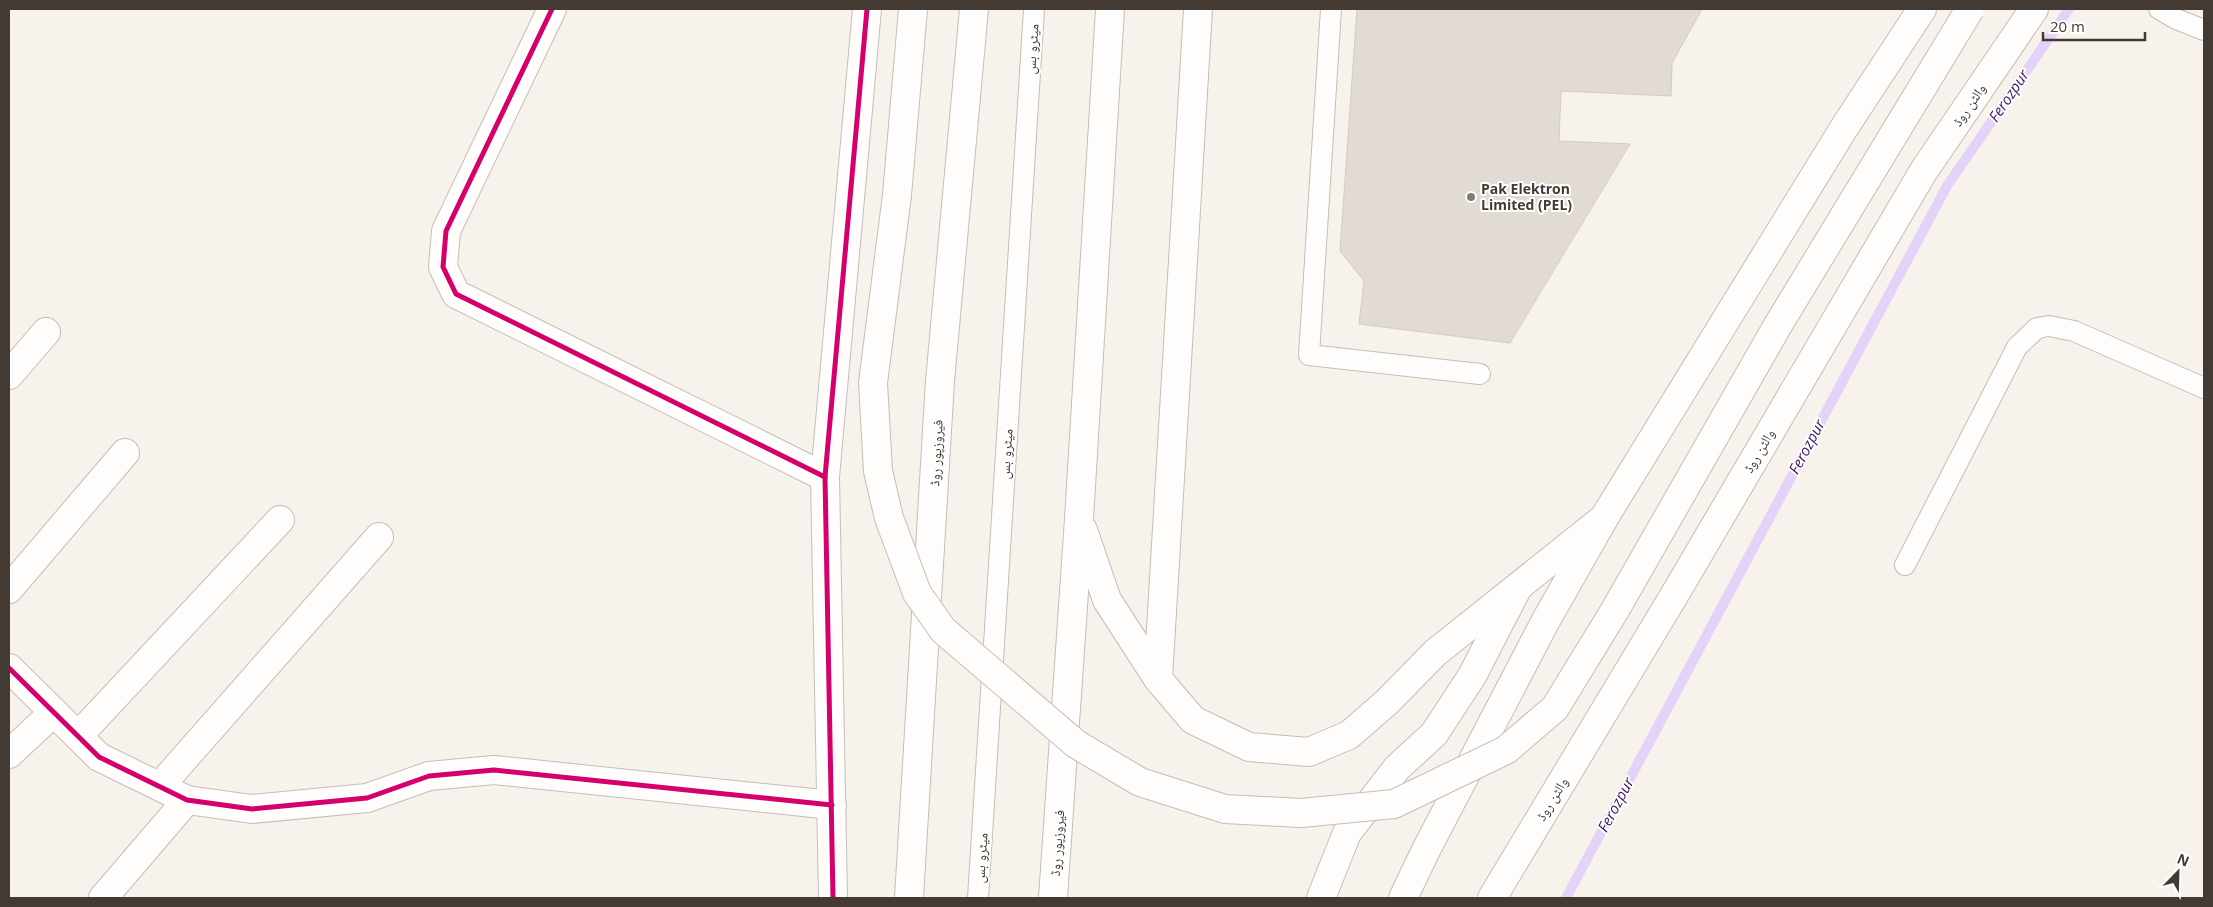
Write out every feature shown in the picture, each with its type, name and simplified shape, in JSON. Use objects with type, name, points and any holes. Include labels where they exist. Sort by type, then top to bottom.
[{"type":"main road","points":[[552,9],[446,231],[443,266],[456,294],[826,476]]},
{"type":"main road","points":[[833,898],[826,476],[867,9]]},
{"type":"main road","points":[[913,9],[897,195],[873,383],[878,471],[889,518],[917,593],[943,630],[1076,744],[1140,782],[1225,808],[1301,813],[1394,804],[1506,750],[1555,708],[1614,610],[1778,325],[1970,9]]},
{"type":"main road","name":"فیروزپور روڈ","points":[[909,898],[940,381],[974,9]]},
{"type":"main road","name":"فیروزپور روڈ","points":[[1053,898],[1079,519],[1110,9]]},
{"type":"main road","points":[[1158,679],[1198,9]]},
{"type":"main road","points":[[1404,898],[1426,850],[1545,622],[1604,518],[1844,128],[1922,9]]},
{"type":"main road","name":"والٹن روڈ","points":[[1492,898],[1680,585],[1923,172],[2034,9]]},
{"type":"main road","points":[[9,374],[46,332]]},
{"type":"main road","points":[[9,589],[125,453]]},
{"type":"main road","points":[[1079,519],[1107,600],[1158,679],[1193,720],[1249,747],[1308,752],[1349,734],[1386,702],[1436,653],[1604,518]]},
{"type":"main road","points":[[78,736],[280,520]]},
{"type":"main road","points":[[160,786],[379,537]]},
{"type":"main road","points":[[1321,898],[1347,833],[1397,768],[1439,727],[1472,676],[1518,587]]},
{"type":"main road","points":[[9,668],[100,757],[187,800],[252,808],[367,798],[429,776],[494,770],[832,805]]},
{"type":"main road","points":[[9,754],[54,712]]},
{"type":"main road","points":[[103,898],[187,800]]},
{"type":"lane","name":"میٹرو بس","points":[[978,898],[1034,9]]},
{"type":"lane","points":[[1332,9],[1309,355],[1480,374]]},
{"type":"lane","points":[[2159,9],[2176,19],[2204,30]]},
{"type":"lane","points":[[1905,565],[2017,347],[2037,328],[2050,326],[2074,331],[2204,388]]},
{"type":"building","name":"Pak Elektron Limited (PEL)","points":[[1357,9],[1702,9],[1672,63],[1671,96],[1561,91],[1559,141],[1630,144],[1510,343],[1359,324],[1364,281],[1340,251]]},
{"type":"waterway","name":"Ferozpur","points":[[1566,898],[1947,186],[2069,9]]},
{"type":"cycle path","points":[[552,9],[446,231],[443,267],[456,294],[825,477]]},
{"type":"cycle path","points":[[833,898],[825,477],[867,9]]},
{"type":"cycle path","points":[[9,668],[99,757],[187,800],[252,809],[367,798],[429,776],[494,770],[832,805]]},
{"type":"place","name":"Pak Elektron Limited (PEL)","points":[[1471,197]]}]
